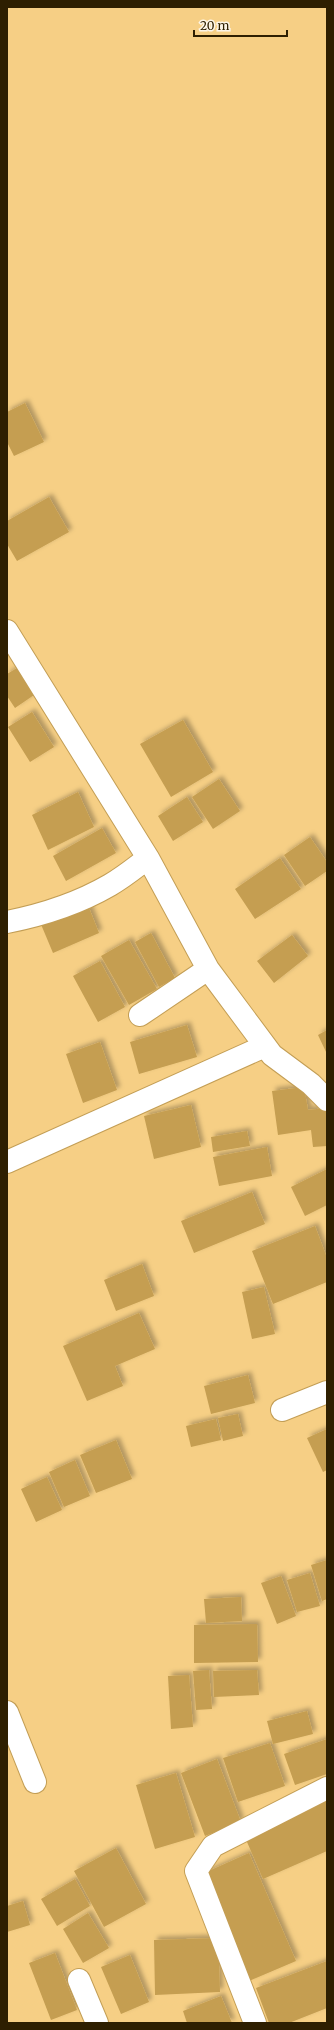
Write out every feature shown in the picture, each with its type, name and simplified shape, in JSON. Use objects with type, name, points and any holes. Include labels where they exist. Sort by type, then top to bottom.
[{"type":"street","points":[[11,642],[148,858],[208,969],[272,1055],[311,1084],[327,1100]]},
{"type":"street","points":[[7,922],[39,914],[76,901],[110,885],[148,858]]},
{"type":"street","points":[[140,1015],[208,969]]},
{"type":"street","points":[[7,1162],[265,1046]]},
{"type":"street","points":[[282,1410],[327,1392]]},
{"type":"street","points":[[7,1712],[35,1782]]},
{"type":"street","points":[[255,2023],[196,1871],[213,1846],[327,1788]]},
{"type":"street","points":[[79,1980],[97,2023]]},
{"type":"building","points":[[25,403],[44,442],[14,456],[7,442],[7,412]]},
{"type":"building","points":[[49,497],[69,532],[17,561],[7,544],[7,521]]},
{"type":"building","points":[[17,668],[34,695],[15,708],[7,696],[7,674]]},
{"type":"building","points":[[32,712],[54,747],[30,762],[8,727]]},
{"type":"building","points":[[183,720],[213,772],[171,797],[140,744]]},
{"type":"building","points":[[219,779],[240,811],[213,829],[192,797]]},
{"type":"building","points":[[78,792],[94,827],[48,850],[32,815]]},
{"type":"building","points":[[187,797],[203,822],[173,841],[158,816]]},
{"type":"building","points":[[102,828],[116,853],[66,881],[53,856]]},
{"type":"building","points":[[310,837],[327,862],[327,871],[305,886],[284,855]]},
{"type":"building","points":[[280,858],[301,889],[255,919],[235,889]]},
{"type":"building","points":[[87,903],[99,933],[53,953],[40,922]]},
{"type":"building","points":[[151,933],[175,978],[159,987],[135,942]]},
{"type":"building","points":[[292,935],[308,956],[274,983],[257,961]]},
{"type":"building","points":[[129,940],[157,989],[129,1005],[101,956]]},
{"type":"building","points":[[100,961],[125,1007],[98,1022],[73,976]]},
{"type":"building","points":[[187,1025],[197,1057],[139,1074],[130,1042]]},
{"type":"building","points":[[327,1030],[327,1054],[318,1035]]},
{"type":"building","points":[[100,1042],[117,1090],[83,1103],[66,1054]]},
{"type":"building","points":[[304,1087],[308,1110],[327,1108],[327,1146],[313,1147],[311,1130],[278,1135],[272,1091]]},
{"type":"building","points":[[191,1105],[201,1147],[154,1159],[144,1116]]},
{"type":"building","points":[[247,1131],[250,1146],[213,1152],[211,1137]]},
{"type":"building","points":[[267,1147],[272,1176],[219,1186],[213,1157]]},
{"type":"building","points":[[327,1169],[327,1205],[305,1216],[291,1187]]},
{"type":"building","points":[[252,1192],[265,1224],[194,1253],[181,1221]]},
{"type":"building","points":[[315,1226],[327,1258],[327,1282],[273,1304],[252,1251]]},
{"type":"building","points":[[142,1264],[154,1296],[116,1311],[104,1280]]},
{"type":"building","points":[[264,1287],[275,1334],[252,1339],[242,1292]]},
{"type":"building","points":[[139,1313],[155,1349],[115,1366],[123,1386],[87,1401],[63,1346]]},
{"type":"building","points":[[248,1375],[255,1403],[211,1414],[204,1386]]},
{"type":"building","points":[[238,1414],[243,1436],[223,1441],[218,1418]]},
{"type":"building","points":[[216,1419],[221,1440],[191,1447],[186,1426]]},
{"type":"building","points":[[327,1429],[327,1470],[323,1472],[307,1438]]},
{"type":"building","points":[[116,1440],[132,1479],[96,1493],[80,1455]]},
{"type":"building","points":[[75,1460],[90,1496],[64,1507],[49,1472]]},
{"type":"building","points":[[47,1477],[62,1510],[36,1522],[21,1489]]},
{"type":"building","points":[[327,1560],[327,1599],[322,1601],[311,1565]]},
{"type":"building","points":[[310,1573],[320,1606],[297,1612],[287,1580]]},
{"type":"building","points":[[281,1576],[296,1616],[277,1624],[261,1583]]},
{"type":"building","points":[[241,1597],[242,1621],[206,1623],[204,1599]]},
{"type":"building","points":[[257,1624],[258,1662],[194,1663],[194,1625]]},
{"type":"building","points":[[209,1670],[212,1709],[196,1710],[193,1671]]},
{"type":"building","points":[[257,1670],[259,1695],[214,1697],[213,1671]]},
{"type":"building","points":[[189,1675],[193,1727],[171,1729],[168,1676]]},
{"type":"building","points":[[307,1711],[313,1734],[273,1744],[267,1721]]},
{"type":"building","points":[[327,1739],[327,1774],[295,1785],[284,1754]]},
{"type":"building","points":[[270,1743],[285,1786],[238,1802],[223,1758]]},
{"type":"building","points":[[217,1759],[241,1822],[205,1836],[181,1773]]},
{"type":"building","points":[[176,1773],[195,1837],[155,1849],[136,1785]]},
{"type":"building","points":[[327,1799],[327,1851],[263,1879],[244,1835]]},
{"type":"building","points":[[116,1848],[146,1904],[104,1927],[74,1871]]},
{"type":"building","points":[[249,1853],[296,1961],[249,1981],[202,1874]]},
{"type":"building","points":[[75,1879],[90,1906],[57,1926],[41,1899]]},
{"type":"building","points":[[23,1901],[30,1925],[7,1932],[7,1906]]},
{"type":"building","points":[[88,1913],[109,1948],[83,1963],[63,1929]]},
{"type":"building","points":[[218,1938],[220,1992],[155,1995],[154,1940]]},
{"type":"building","points":[[55,1953],[77,2010],[51,2020],[29,1963]]},
{"type":"building","points":[[130,1955],[149,2002],[121,2014],[101,1967]]},
{"type":"building","points":[[327,1961],[327,2008],[289,2023],[269,2023],[256,1988]]},
{"type":"building","points":[[221,1996],[232,2023],[187,2023],[183,2011]]}]
